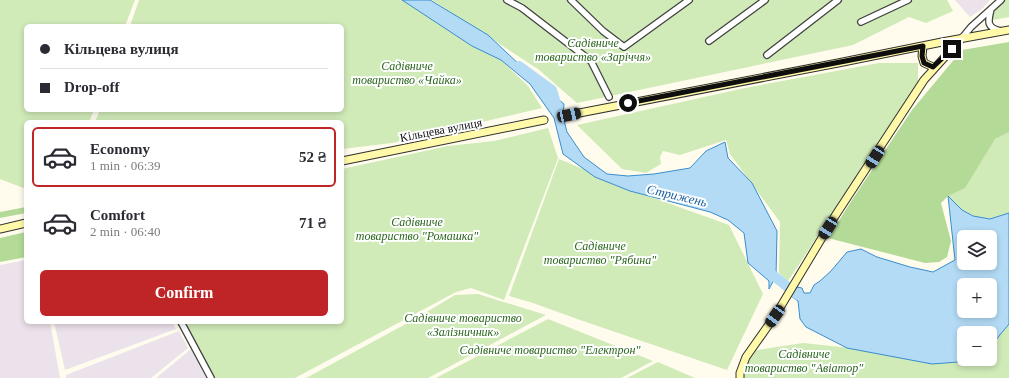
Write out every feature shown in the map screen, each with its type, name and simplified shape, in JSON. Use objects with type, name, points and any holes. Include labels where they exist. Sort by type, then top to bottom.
[{"type":"main road","points":[[569,115],[1007,30]]},
{"type":"main road","points":[[740,378],[740,373],[746,357],[775,316],[835,216],[863,176],[924,80],[962,38]]},
{"type":"main road","points":[[923,46],[922,56],[924,63],[924,80]]},
{"type":"main road","points":[[924,63],[935,67]]},
{"type":"main road","name":"Кільцева вулиця","points":[[344,160],[544,120]]},
{"type":"main road","points":[[0,229],[24,223]]},
{"type":"street","points":[[510,0],[591,61],[609,98]]},
{"type":"street","points":[[571,0],[603,30],[624,47],[689,0]]},
{"type":"street","points":[[709,42],[765,0]]},
{"type":"street","points":[[767,55],[838,0]]},
{"type":"street","points":[[861,22],[908,0]]},
{"type":"street","points":[[962,38],[971,27],[1001,0]]},
{"type":"street","points":[[991,9],[988,21],[989,23],[994,29],[1000,31],[1007,30]]},
{"type":"street","points":[[181,324],[211,378]]},
{"type":"shaded area","points":[[955,0],[990,0],[982,9],[970,17]]},
{"type":"shaded area","points":[[24,260],[24,324],[50,324],[60,378],[0,378],[0,265]]},
{"type":"shaded area","points":[[54,324],[173,324],[176,329],[65,370]]},
{"type":"shaded area","points":[[179,331],[188,348],[151,378],[66,378],[66,375]]},
{"type":"shaded area","points":[[191,349],[206,378],[156,378]]},
{"type":"green space","points":[[0,0],[135,0],[126,24],[24,24],[24,112],[93,112],[90,120],[24,120],[24,188],[0,179]]},
{"type":"green space","name":"Садівниче товариство «Чайка»","points":[[139,0],[420,0],[501,60],[528,86],[542,108],[392,143],[344,149],[344,120],[96,120],[99,112],[344,112],[344,24],[131,24]]},
{"type":"green space","name":"Садівниче товариство «Заріччя»","points":[[432,0],[947,0],[953,11],[926,23],[909,17],[853,45],[577,103],[538,69]]},
{"type":"green space","points":[[1001,0],[1009,0],[1009,17],[988,21],[991,9]]},
{"type":"green space","points":[[1009,42],[1009,132],[995,139],[965,188],[948,196],[941,203],[951,241],[947,257],[939,262],[925,263],[828,238],[912,110],[962,50]]},
{"type":"green space","points":[[879,63],[918,63],[918,84],[788,281],[779,273],[780,222],[730,154],[726,140],[680,155],[663,151],[660,157],[661,164],[646,173],[622,169],[577,125],[745,88]]},
{"type":"green space","name":"Садівниче товариство \"Ромашка\"","points":[[548,128],[558,158],[504,300],[471,288],[456,292],[295,378],[212,378],[178,324],[344,324],[344,169],[448,146],[494,141]]},
{"type":"green space","points":[[1009,131],[1009,213],[990,219],[973,216],[962,210],[948,196],[958,179],[995,139]]},
{"type":"green space","name":"Садівниче товариство \"Рябина\"","points":[[559,159],[643,194],[729,225],[763,294],[727,370],[509,296]]},
{"type":"green space","points":[[24,207],[24,213],[0,218],[0,212]]},
{"type":"green space","points":[[24,232],[24,257],[0,262],[0,238]]},
{"type":"green space","name":"Садівниче товариство «Залізничник»","points":[[478,294],[546,315],[428,378],[306,378],[415,319],[455,295]]},
{"type":"green space","name":"Садівниче товариство \"Електрон\"","points":[[548,319],[653,361],[621,378],[436,378]]},
{"type":"green space","name":"Садівниче товариство \"Авіатор\"","points":[[1009,319],[1009,378],[740,378],[750,351],[803,343],[957,358],[957,366],[997,366],[997,328]]},
{"type":"green space","points":[[658,362],[695,378],[627,378]]},
{"type":"water","points":[[402,0],[430,0],[488,35],[542,86],[564,104],[563,116],[567,132],[584,157],[607,174],[628,176],[654,174],[690,168],[706,151],[725,142],[728,158],[752,183],[777,231],[776,276],[769,289],[769,281],[748,263],[744,233],[728,220],[710,212],[630,191],[595,177],[563,154],[554,118],[530,84],[501,60],[472,46]]},
{"type":"water","points":[[948,196],[962,210],[973,216],[990,219],[1009,213],[1009,324],[997,339],[997,326],[957,326],[957,362],[932,364],[847,348],[806,327],[800,319],[798,301],[791,296],[797,287],[802,288],[804,293],[810,293],[814,285],[831,271],[847,252],[861,249],[877,257],[933,272],[955,260]]},
{"type":"waterway","name":"Стрижень","points":[[519,66],[552,90],[557,107]]},
{"type":"waterway","name":"Стрижень","points":[[765,269],[798,295]]},
{"type":"route","points":[[628,103],[923,46],[922,56],[924,63],[935,67],[952,49]]}]
